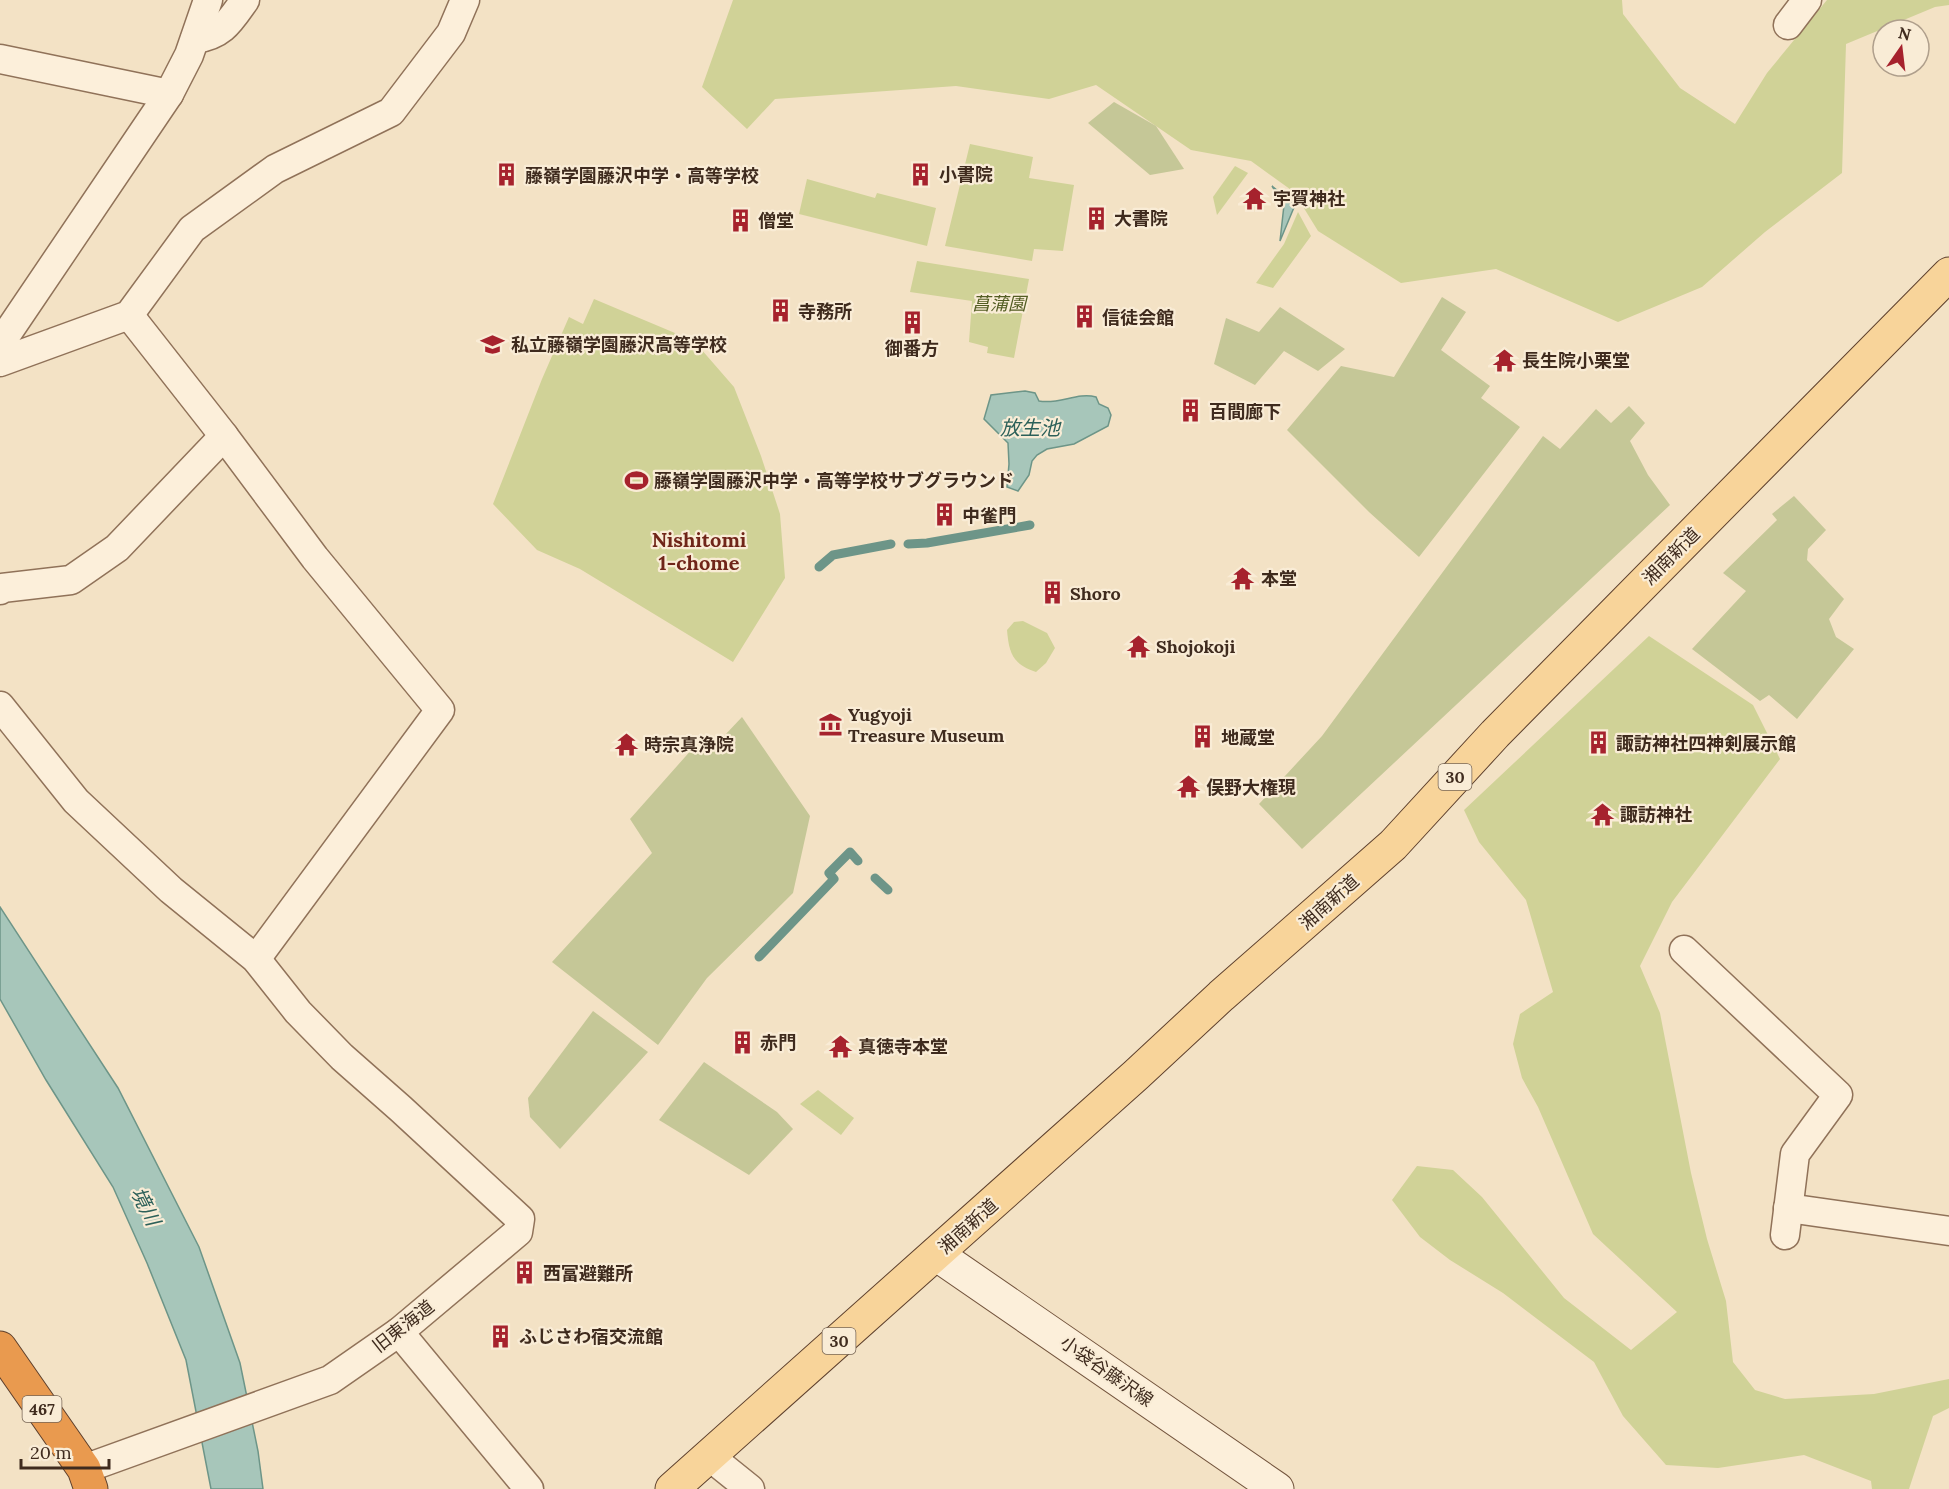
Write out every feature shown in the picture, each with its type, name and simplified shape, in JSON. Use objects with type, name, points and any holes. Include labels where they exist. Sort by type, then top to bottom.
[{"type":"highway","name":"467","points":[[0,1348],[87,1479]]},
{"type":"main road","name":"湘南新道","points":[[672,1489],[1221,996],[1393,845],[1495,734],[1949,274]]},
{"type":"main road","name":"小袋谷藤沢線","points":[[936,1254],[1277,1489]]},
{"type":"street","points":[[0,344],[169,94],[189,55],[208,0]]},
{"type":"street","points":[[195,39],[206,38],[224,28],[245,0]]},
{"type":"street","points":[[0,362],[129,315],[192,229],[275,168],[391,112],[451,33],[465,0]]},
{"type":"street","points":[[1788,25],[1807,0]]},
{"type":"street","points":[[0,59],[169,94]]},
{"type":"street","points":[[0,706],[76,801],[171,890],[256,959],[440,710],[315,558],[224,436],[129,315]]},
{"type":"street","points":[[0,590],[71,580],[108,555],[224,436]]},
{"type":"street","points":[[1684,950],[1838,1095],[1795,1154],[1786,1222],[1949,1230]]},
{"type":"street","name":"旧東海道","points":[[87,1479],[187,1431],[330,1380],[399,1332],[518,1232],[520,1219],[410,1116],[342,1057],[298,1012],[256,959]]},
{"type":"street","points":[[399,1332],[529,1489]]},
{"type":"street","points":[[709,1456],[750,1489]]},
{"type":"green space","points":[[733,0],[1622,0],[1623,14],[1680,88],[1735,124],[1767,73],[1827,0],[1949,0],[1949,5],[1935,7],[1909,18],[1871,18],[1871,34],[1846,44],[1842,173],[1765,232],[1702,287],[1618,322],[1496,269],[1401,283],[1318,231],[1294,192],[1251,161],[1191,150],[1096,85],[1049,99],[956,86],[775,99],[747,129],[702,87]]},
{"type":"green space","points":[[1114,102],[1156,126],[1184,169],[1150,175],[1088,123]]},
{"type":"green space","points":[[970,144],[1033,157],[1029,178],[1074,185],[1063,251],[1034,249],[1032,261],[945,246]]},
{"type":"green space","points":[[1235,166],[1248,173],[1217,215],[1213,197]]},
{"type":"green space","points":[[807,179],[875,198],[877,193],[936,208],[927,246],[799,214]]},
{"type":"green space","points":[[1298,212],[1311,236],[1273,288],[1256,283],[1284,244]]},
{"type":"green space","name":"菖蒲園","points":[[917,261],[1029,279],[1014,358],[987,353],[988,347],[969,342],[972,301],[910,292]]},
{"type":"green space","points":[[1442,297],[1466,312],[1441,350],[1490,386],[1481,398],[1520,427],[1419,557],[1369,512],[1287,430],[1341,366],[1394,377]]},
{"type":"green space","name":"藤嶺学園藤沢中学・高等学校サブグラウンド","points":[[594,299],[694,341],[734,387],[761,456],[780,514],[785,578],[733,662],[580,569],[537,550],[493,504],[569,317],[583,324]]},
{"type":"green space","points":[[1280,307],[1345,349],[1318,371],[1284,351],[1255,385],[1214,364],[1226,318],[1259,332]]},
{"type":"green space","points":[[1629,406],[1645,423],[1630,441],[1648,475],[1670,505],[1302,849],[1259,804],[1322,736],[1543,436],[1560,449],[1596,409],[1611,423]]},
{"type":"green space","points":[[1794,496],[1826,530],[1808,549],[1807,560],[1844,599],[1829,619],[1836,637],[1854,649],[1797,719],[1769,695],[1760,701],[1692,649],[1746,591],[1723,573],[1777,520],[1772,514]]},
{"type":"green space","points":[[1023,621],[1047,633],[1055,648],[1046,663],[1036,672],[1017,662],[1009,646],[1007,630],[1014,622]]},
{"type":"green space","points":[[1649,636],[1753,705],[1780,759],[1672,902],[1640,966],[1660,1013],[1691,1173],[1707,1239],[1726,1301],[1733,1362],[1755,1390],[1785,1399],[1874,1394],[1949,1379],[1949,1408],[1933,1416],[1909,1489],[1872,1489],[1871,1481],[1804,1455],[1718,1468],[1666,1465],[1623,1416],[1594,1362],[1503,1293],[1450,1260],[1420,1237],[1392,1200],[1417,1166],[1453,1170],[1482,1197],[1564,1298],[1631,1350],[1677,1312],[1593,1234],[1538,1107],[1522,1078],[1513,1044],[1520,1014],[1553,992],[1526,900],[1479,842],[1464,810]]},
{"type":"green space","points":[[742,717],[810,816],[793,893],[707,978],[658,1045],[552,962],[652,853],[630,819],[693,748],[707,754]]},
{"type":"green space","points":[[593,1011],[648,1052],[560,1149],[530,1117],[528,1098]]},
{"type":"green space","points":[[704,1062],[777,1112],[793,1129],[749,1175],[659,1120]]},
{"type":"green space","points":[[818,1090],[854,1118],[841,1135],[800,1104]]},
{"type":"water","points":[[1272,186],[1295,205],[1280,241],[1284,205]]},
{"type":"water","name":"放生池","points":[[1025,391],[1035,393],[1039,401],[1046,402],[1082,396],[1096,397],[1099,404],[1108,408],[1111,415],[1108,426],[1074,444],[1047,449],[1037,455],[1032,461],[1029,475],[1018,491],[1007,487],[1008,443],[984,419],[991,395]]},
{"type":"water","name":"境川","points":[[0,907],[118,1088],[199,1247],[240,1363],[258,1451],[263,1489],[211,1489],[186,1360],[147,1263],[113,1187],[46,1080],[0,999]]},
{"type":"waterway","points":[[908,544],[927,543],[1030,525]]},
{"type":"waterway","points":[[819,567],[833,555],[891,544]]},
{"type":"waterway","points":[[759,957],[834,879],[829,873],[850,852],[858,861]]},
{"type":"waterway","points":[[875,878],[888,890]]},
{"type":"place","name":"小書院","points":[[921,174]]},
{"type":"place","name":"藤嶺学園藤沢中学・高等学校","points":[[507,175]]},
{"type":"place","name":"宇賀神社","points":[[1255,198]]},
{"type":"place","name":"大書院","points":[[1096,218]]},
{"type":"place","name":"僧堂","points":[[740,220]]},
{"type":"place","name":"寺務所","points":[[780,311]]},
{"type":"place","name":"信徒会館","points":[[1084,317]]},
{"type":"place","name":"御番方","points":[[912,322]]},
{"type":"place","name":"私立藤嶺学園藤沢高等学校","points":[[493,344]]},
{"type":"place","name":"長生院小栗堂","points":[[1504,360]]},
{"type":"place","name":"百間廊下","points":[[1191,411]]},
{"type":"place","name":"藤嶺学園藤沢中学・高等学校サブグラウンド","points":[[636,480]]},
{"type":"place","name":"中雀門","points":[[944,515]]},
{"type":"place","name":"本堂","points":[[1243,578]]},
{"type":"place","name":"Shoro","points":[[1052,593]]},
{"type":"place","name":"Shojokoji","points":[[1138,646]]},
{"type":"place","name":"Yugyoji Treasure Museum","points":[[830,724]]},
{"type":"place","name":"地蔵堂","points":[[1203,737]]},
{"type":"place","name":"諏訪神社四神剣展示館","points":[[1598,743]]},
{"type":"place","name":"時宗真浄院","points":[[626,744]]},
{"type":"place","name":"俣野大権現","points":[[1188,787]]},
{"type":"place","name":"諏訪神社","points":[[1602,814]]},
{"type":"place","name":"赤門","points":[[742,1042]]},
{"type":"place","name":"真徳寺本堂","points":[[840,1046]]},
{"type":"place","name":"西富避難所","points":[[525,1273]]},
{"type":"place","name":"ふじさわ宿交流館","points":[[501,1336]]},
{"type":"district","name":"Nishitomi 1-chome","points":[[699,550]]}]
